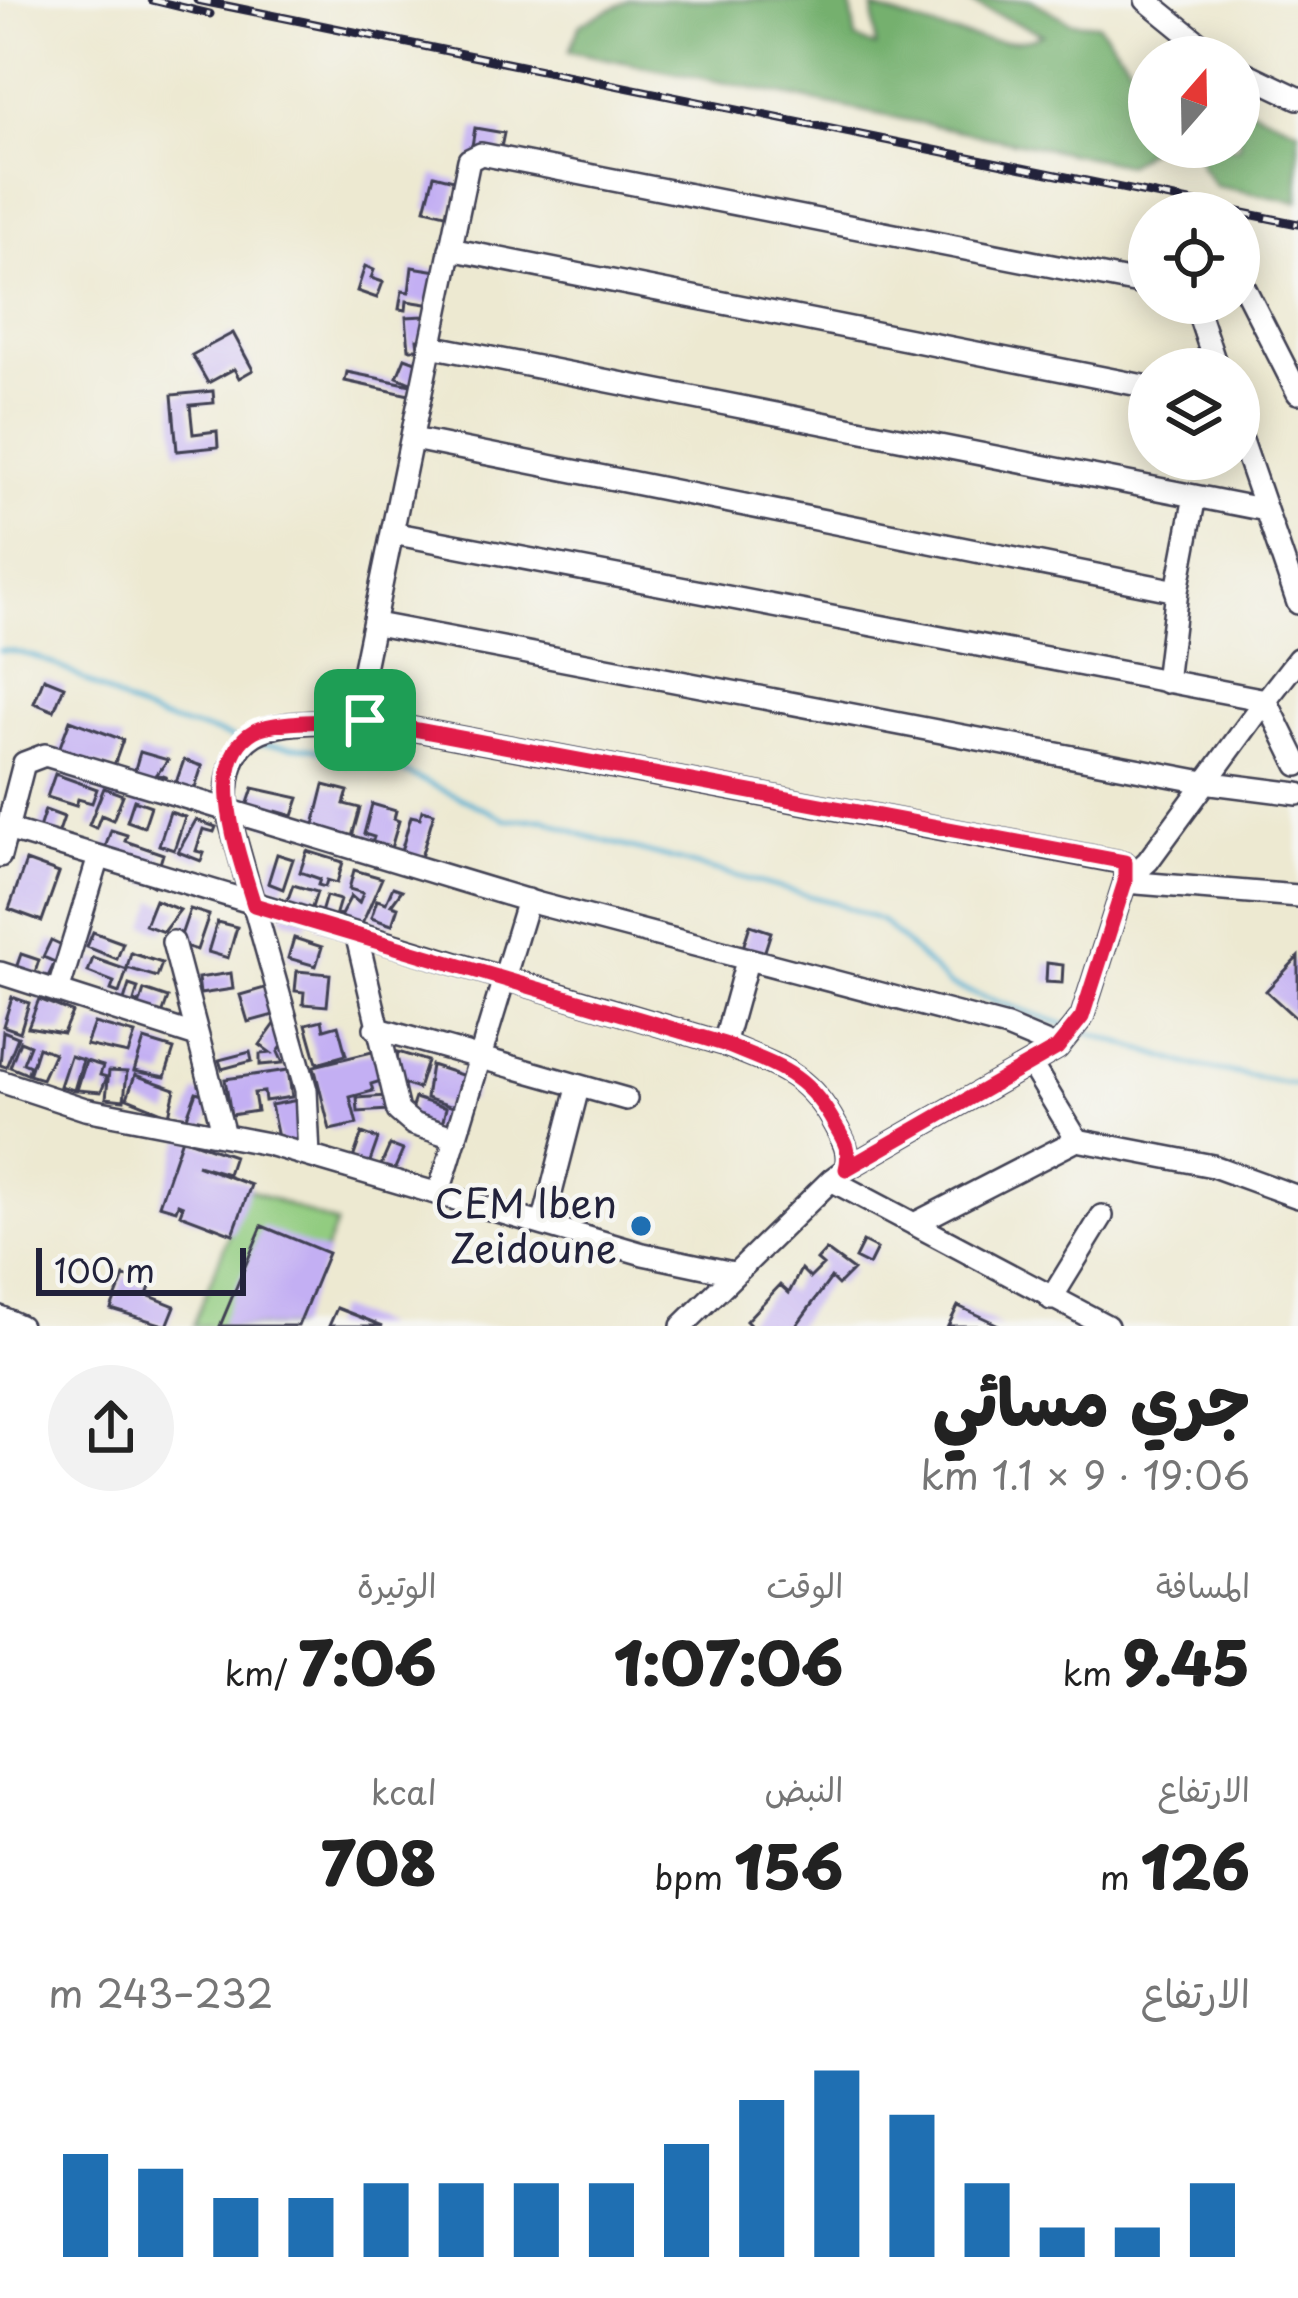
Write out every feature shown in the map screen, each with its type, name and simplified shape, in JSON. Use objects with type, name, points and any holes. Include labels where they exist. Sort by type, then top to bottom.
[{"type":"street","points":[[1146,0],[1190,36]]},
{"type":"street","points":[[1260,80],[1298,98]]},
{"type":"street","points":[[365,720],[357,702],[469,160],[481,154],[1128,281]]},
{"type":"street","points":[[450,249],[1128,383]]},
{"type":"street","points":[[1260,318],[1298,393]]},
{"type":"street","points":[[430,346],[1266,510]]},
{"type":"street","points":[[412,439],[1177,591]]},
{"type":"street","points":[[1256,480],[1298,603]]},
{"type":"street","points":[[1166,682],[1195,496]]},
{"type":"street","points":[[392,533],[1266,700]]},
{"type":"street","points":[[376,624],[1204,782],[1298,794]]},
{"type":"street","points":[[1125,882],[1148,861],[1298,659]]},
{"type":"street","points":[[1266,700],[1298,766]]},
{"type":"street","points":[[309,1156],[306,1090],[227,810],[226,780],[249,734],[266,728],[365,720],[1125,862],[1125,882],[1082,1017],[1057,1048],[839,1174],[682,1326]]},
{"type":"street","points":[[0,856],[20,774],[35,755],[528,900],[1007,1027],[1057,1048]]},
{"type":"street","points":[[7,829],[724,1044],[810,1085],[846,1145],[839,1174]]},
{"type":"street","points":[[58,992],[99,857]]},
{"type":"street","points":[[1125,882],[1298,896]]},
{"type":"street","points":[[440,1192],[528,900]]},
{"type":"street","points":[[357,937],[398,1111],[413,1124],[457,1138]]},
{"type":"street","points":[[173,942],[224,1135]]},
{"type":"street","points":[[724,1044],[747,961]]},
{"type":"street","points":[[0,973],[197,1036]]},
{"type":"street","points":[[375,1028],[482,1063],[626,1099]]},
{"type":"street","points":[[1031,1064],[1077,1140]]},
{"type":"street","points":[[0,1081],[86,1109],[309,1156],[682,1264],[733,1273]]},
{"type":"street","points":[[543,1224],[578,1088]]},
{"type":"street","points":[[914,1224],[1077,1140],[1213,1166],[1298,1197]]},
{"type":"street","points":[[839,1174],[914,1224],[1107,1326]]},
{"type":"street","points":[[1051,1298],[1102,1216]]},
{"type":"street","points":[[0,1318],[20,1326]]},
{"type":"green space","points":[[630,0],[850,0],[856,39],[876,47],[873,8],[959,34],[1026,40],[1043,34],[963,0],[1031,0],[1071,22],[1098,24],[1128,62],[1128,164],[569,51],[580,24]]},
{"type":"green space","points":[[1260,113],[1298,129],[1298,202],[1215,186],[1202,168],[1260,168]]},
{"type":"green space","points":[[247,1189],[336,1224],[294,1326],[193,1326]]},
{"type":"building","points":[[475,128],[504,133],[497,167],[470,158]]},
{"type":"building","points":[[434,175],[458,181],[449,215],[425,209]]},
{"type":"building","points":[[365,266],[374,270],[371,278],[383,282],[377,298],[357,291]]},
{"type":"building","points":[[412,267],[444,272],[439,306],[407,301],[406,310],[399,309],[402,291],[409,292]]},
{"type":"building","points":[[424,316],[426,339],[417,339],[418,349],[409,349],[406,317]]},
{"type":"building","points":[[233,333],[253,370],[239,378],[234,369],[208,383],[192,355]]},
{"type":"building","points":[[405,358],[421,364],[413,384],[397,377]]},
{"type":"building","points":[[347,372],[411,385],[409,395],[345,381]]},
{"type":"building","points":[[213,391],[214,403],[190,405],[193,434],[217,431],[218,447],[177,451],[172,395]]},
{"type":"building","points":[[44,678],[64,686],[54,711],[34,703]]},
{"type":"building","points":[[70,720],[123,740],[113,768],[56,757]]},
{"type":"building","points":[[140,752],[168,760],[157,774],[166,777],[162,792],[130,786]]},
{"type":"building","points":[[184,760],[202,766],[192,797],[173,791]]},
{"type":"building","points":[[55,774],[97,789],[92,803],[78,799],[76,806],[47,797]]},
{"type":"building","points":[[324,785],[348,791],[344,804],[360,808],[350,844],[332,839],[334,831],[314,825]]},
{"type":"building","points":[[104,788],[123,795],[113,820],[101,815],[96,828],[89,825]]},
{"type":"building","points":[[253,788],[299,798],[293,816],[276,811],[270,828],[247,806]]},
{"type":"building","points":[[134,800],[151,806],[144,827],[127,821]]},
{"type":"building","points":[[372,804],[396,811],[394,819],[399,821],[389,855],[370,849],[374,837],[364,834]]},
{"type":"building","points":[[45,810],[64,817],[53,849],[34,843]]},
{"type":"building","points":[[422,810],[434,813],[419,864],[399,859],[411,816],[420,818]]},
{"type":"building","points":[[170,812],[185,817],[174,850],[159,845]]},
{"type":"building","points":[[196,820],[216,827],[214,832],[203,829],[196,851],[204,853],[201,861],[178,852]]},
{"type":"building","points":[[111,830],[127,835],[125,841],[163,854],[153,886],[101,860]]},
{"type":"building","points":[[307,851],[343,862],[337,883],[327,880],[325,887],[318,885],[320,879],[300,872]]},
{"type":"building","points":[[277,854],[293,859],[283,889],[268,883]]},
{"type":"building","points":[[26,861],[59,873],[42,921],[9,909]]},
{"type":"building","points":[[354,870],[382,878],[356,938],[317,926],[326,896],[340,900],[336,913],[341,915],[351,896],[359,903],[363,893],[349,889]]},
{"type":"building","points":[[293,885],[317,892],[306,926],[281,918]]},
{"type":"building","points":[[393,887],[402,890],[391,905],[398,907],[392,925],[371,918],[377,900],[386,903]]},
{"type":"building","points":[[155,900],[180,910],[163,932],[145,925]]},
{"type":"building","points":[[190,909],[209,915],[197,950],[178,944]]},
{"type":"building","points":[[217,922],[237,927],[228,958],[208,952]]},
{"type":"building","points":[[750,925],[771,932],[762,960],[741,954]]},
{"type":"building","points":[[93,932],[123,943],[117,959],[87,947]]},
{"type":"building","points":[[294,938],[322,947],[316,966],[288,958]]},
{"type":"building","points":[[51,940],[73,950],[57,986],[46,981],[55,962],[43,957]]},
{"type":"building","points":[[131,953],[162,963],[157,977],[127,968]]},
{"type":"building","points":[[21,954],[39,960],[29,991],[10,985]]},
{"type":"building","points":[[1298,957],[1298,1020],[1266,991]]},
{"type":"building","points":[[93,958],[127,970],[119,993],[111,990],[114,982],[88,972]]},
{"type":"building","points":[[1047,963],[1063,965],[1062,983],[1046,982]]},
{"type":"building","points":[[297,971],[330,974],[327,1006],[303,1004],[304,992],[295,991]]},
{"type":"building","points":[[231,973],[233,989],[200,994],[198,978]]},
{"type":"building","points":[[129,985],[138,988],[134,1001],[140,1003],[144,990],[168,998],[157,1029],[121,1010]]},
{"type":"building","points":[[268,987],[281,1013],[248,1022],[240,995]]},
{"type":"building","points":[[12,997],[29,1003],[20,1032],[3,1026]]},
{"type":"building","points":[[39,999],[72,1012],[63,1033],[28,1027]]},
{"type":"building","points":[[322,1020],[324,1029],[338,1025],[346,1055],[317,1063],[306,1024]]},
{"type":"building","points":[[94,1023],[135,1034],[128,1054],[86,1045]]},
{"type":"building","points":[[275,1024],[290,1035],[278,1052],[283,1063],[260,1065],[260,1054],[271,1053],[260,1045]]},
{"type":"building","points":[[3,1031],[18,1037],[6,1067],[0,1065]]},
{"type":"building","points":[[144,1040],[174,1049],[165,1077],[134,1071]]},
{"type":"building","points":[[20,1041],[30,1045],[23,1063],[30,1066],[27,1074],[10,1067]]},
{"type":"building","points":[[38,1047],[54,1053],[42,1079],[29,1075]]},
{"type":"building","points":[[376,1051],[384,1080],[371,1084],[373,1091],[350,1097],[357,1124],[330,1130],[314,1066]]},
{"type":"building","points":[[250,1052],[252,1061],[222,1069],[219,1060]]},
{"type":"building","points":[[398,1052],[427,1061],[418,1089],[395,1081]]},
{"type":"building","points":[[70,1056],[83,1060],[74,1090],[60,1086]]},
{"type":"building","points":[[86,1061],[103,1066],[100,1075],[107,1077],[101,1092],[77,1090]]},
{"type":"building","points":[[431,1065],[477,1080],[470,1101],[457,1097],[453,1107],[426,1098]]},
{"type":"building","points":[[288,1070],[292,1097],[265,1101],[264,1092],[254,1093],[257,1111],[231,1115],[225,1079]]},
{"type":"building","points":[[109,1071],[127,1072],[124,1100],[106,1098]]},
{"type":"building","points":[[135,1075],[175,1089],[169,1115],[127,1098]]},
{"type":"building","points":[[196,1092],[215,1098],[205,1129],[185,1122]]},
{"type":"building","points":[[387,1096],[388,1110],[358,1112],[357,1098]]},
{"type":"building","points":[[415,1098],[446,1108],[440,1132],[407,1121]]},
{"type":"building","points":[[298,1100],[305,1142],[280,1147],[271,1105]]},
{"type":"building","points":[[362,1133],[378,1139],[367,1170],[351,1164]]},
{"type":"building","points":[[182,1138],[234,1156],[228,1174],[197,1165],[251,1185],[233,1234],[180,1214],[183,1206],[178,1204],[176,1210],[159,1205]]},
{"type":"building","points":[[390,1145],[403,1150],[392,1175],[379,1170]]},
{"type":"building","points":[[262,1226],[328,1253],[298,1326],[220,1326]]},
{"type":"building","points":[[863,1242],[877,1249],[869,1265],[855,1258]]},
{"type":"building","points":[[826,1250],[853,1270],[838,1285],[831,1278],[796,1326],[751,1326],[746,1321],[780,1285],[789,1293],[801,1269],[810,1278],[823,1265],[817,1260]]},
{"type":"building","points":[[124,1276],[150,1287],[147,1295],[175,1306],[167,1326],[111,1309]]},
{"type":"building","points":[[958,1306],[1001,1326],[948,1326]]},
{"type":"building","points":[[337,1308],[383,1326],[329,1326]]},
{"type":"waterway","points":[[0,650],[63,668],[158,718],[240,741]]},
{"type":"waterway","points":[[257,744],[310,748],[406,773],[508,820],[544,819],[583,835],[836,903],[882,921],[949,985],[1066,1025]]},
{"type":"waterway","points":[[1083,1031],[1186,1064],[1298,1085]]},
{"type":"railway","points":[[152,0],[210,14]]},
{"type":"railway","points":[[197,0],[1298,224]]},
{"type":"place","name":"CEM Iben Zeidoune","points":[[641,1226]]},
{"type":"route","points":[[365,720],[1125,862],[1125,882],[1082,1017],[1057,1048],[846,1169],[846,1145],[819,1094],[796,1076],[724,1044],[714,1045],[507,978],[254,905],[227,810],[226,780],[243,742],[257,729],[365,720]]}]
